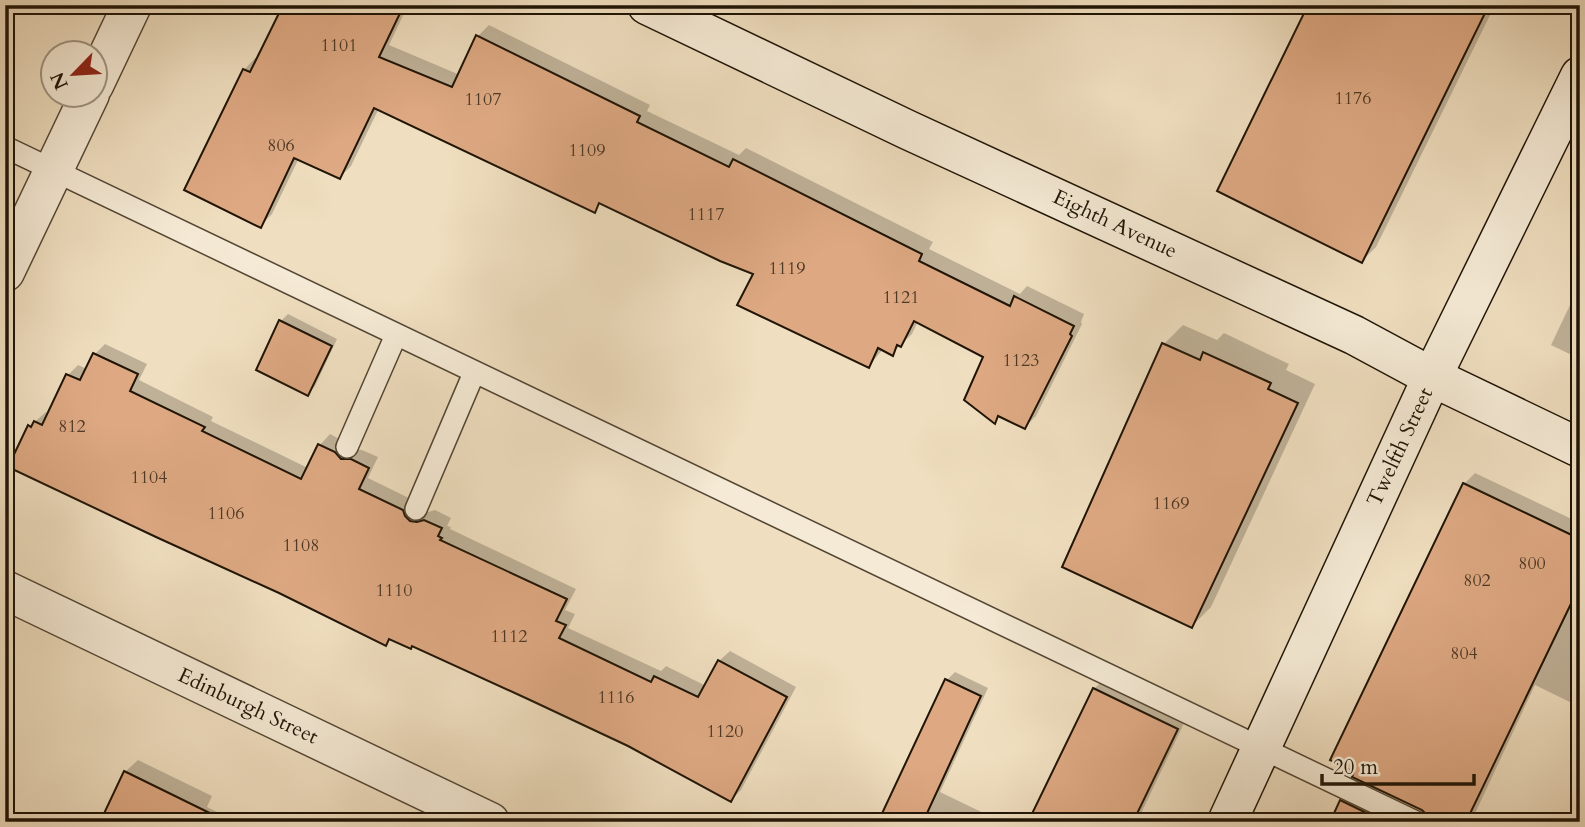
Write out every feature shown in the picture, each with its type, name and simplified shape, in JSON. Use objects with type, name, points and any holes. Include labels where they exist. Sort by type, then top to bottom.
[{"type":"street","points":[[108,56],[132,5]]},
{"type":"street","name":"Eighth Avenue","points":[[647,5],[908,130],[1341,329],[1580,449]]},
{"type":"street","name":"Twelfth Street","points":[[1227,822],[1432,377],[1467,311],[1580,76]]},
{"type":"street","points":[[5,272],[83,108]]},
{"type":"street","name":"Edinburgh Street","points":[[5,590],[490,822]]},
{"type":"lane","points":[[5,147],[1416,822]]},
{"type":"lane","points":[[347,447],[396,335]]},
{"type":"lane","points":[[416,509],[474,373]]},
{"type":"building","points":[[283,5],[404,5],[379,57],[452,87],[476,35],[640,116],[637,122],[729,167],[733,159],[922,254],[919,261],[1010,306],[1014,296],[1074,326],[1070,334],[1072,336],[1025,429],[998,416],[995,424],[964,400],[983,357],[914,321],[901,347],[897,345],[893,356],[878,348],[869,368],[737,305],[753,274],[599,203],[595,213],[374,108],[340,179],[294,158],[261,228],[184,190],[243,69],[250,72]]},
{"type":"building","points":[[1308,5],[1489,5],[1362,263],[1217,191]]},
{"type":"building","points":[[279,320],[332,346],[308,396],[256,370]]},
{"type":"building","points":[[1162,343],[1200,360],[1203,352],[1271,383],[1268,389],[1298,403],[1192,628],[1062,567]]},
{"type":"building","points":[[93,353],[138,374],[130,391],[205,427],[202,431],[301,479],[318,444],[335,452],[341,459],[351,459],[369,468],[359,489],[403,510],[410,521],[424,520],[442,528],[438,536],[442,538],[440,540],[567,599],[556,621],[566,625],[559,638],[651,682],[654,676],[698,697],[718,660],[787,697],[731,802],[628,746],[530,700],[412,646],[411,649],[389,639],[386,646],[279,593],[8,467],[28,425],[31,427],[34,421],[42,425],[66,374],[80,380]]},
{"type":"building","points":[[1463,483],[1580,539],[1580,585],[1466,822],[1429,822],[1422,810],[1352,777],[1354,772],[1330,760]]},
{"type":"building","points":[[945,679],[981,696],[923,822],[878,822]]},
{"type":"building","points":[[1093,688],[1178,729],[1133,822],[1028,822]]},
{"type":"building","points":[[124,771],[228,822],[100,822]]},
{"type":"building","points":[[1340,800],[1385,822],[1330,822]]}]
